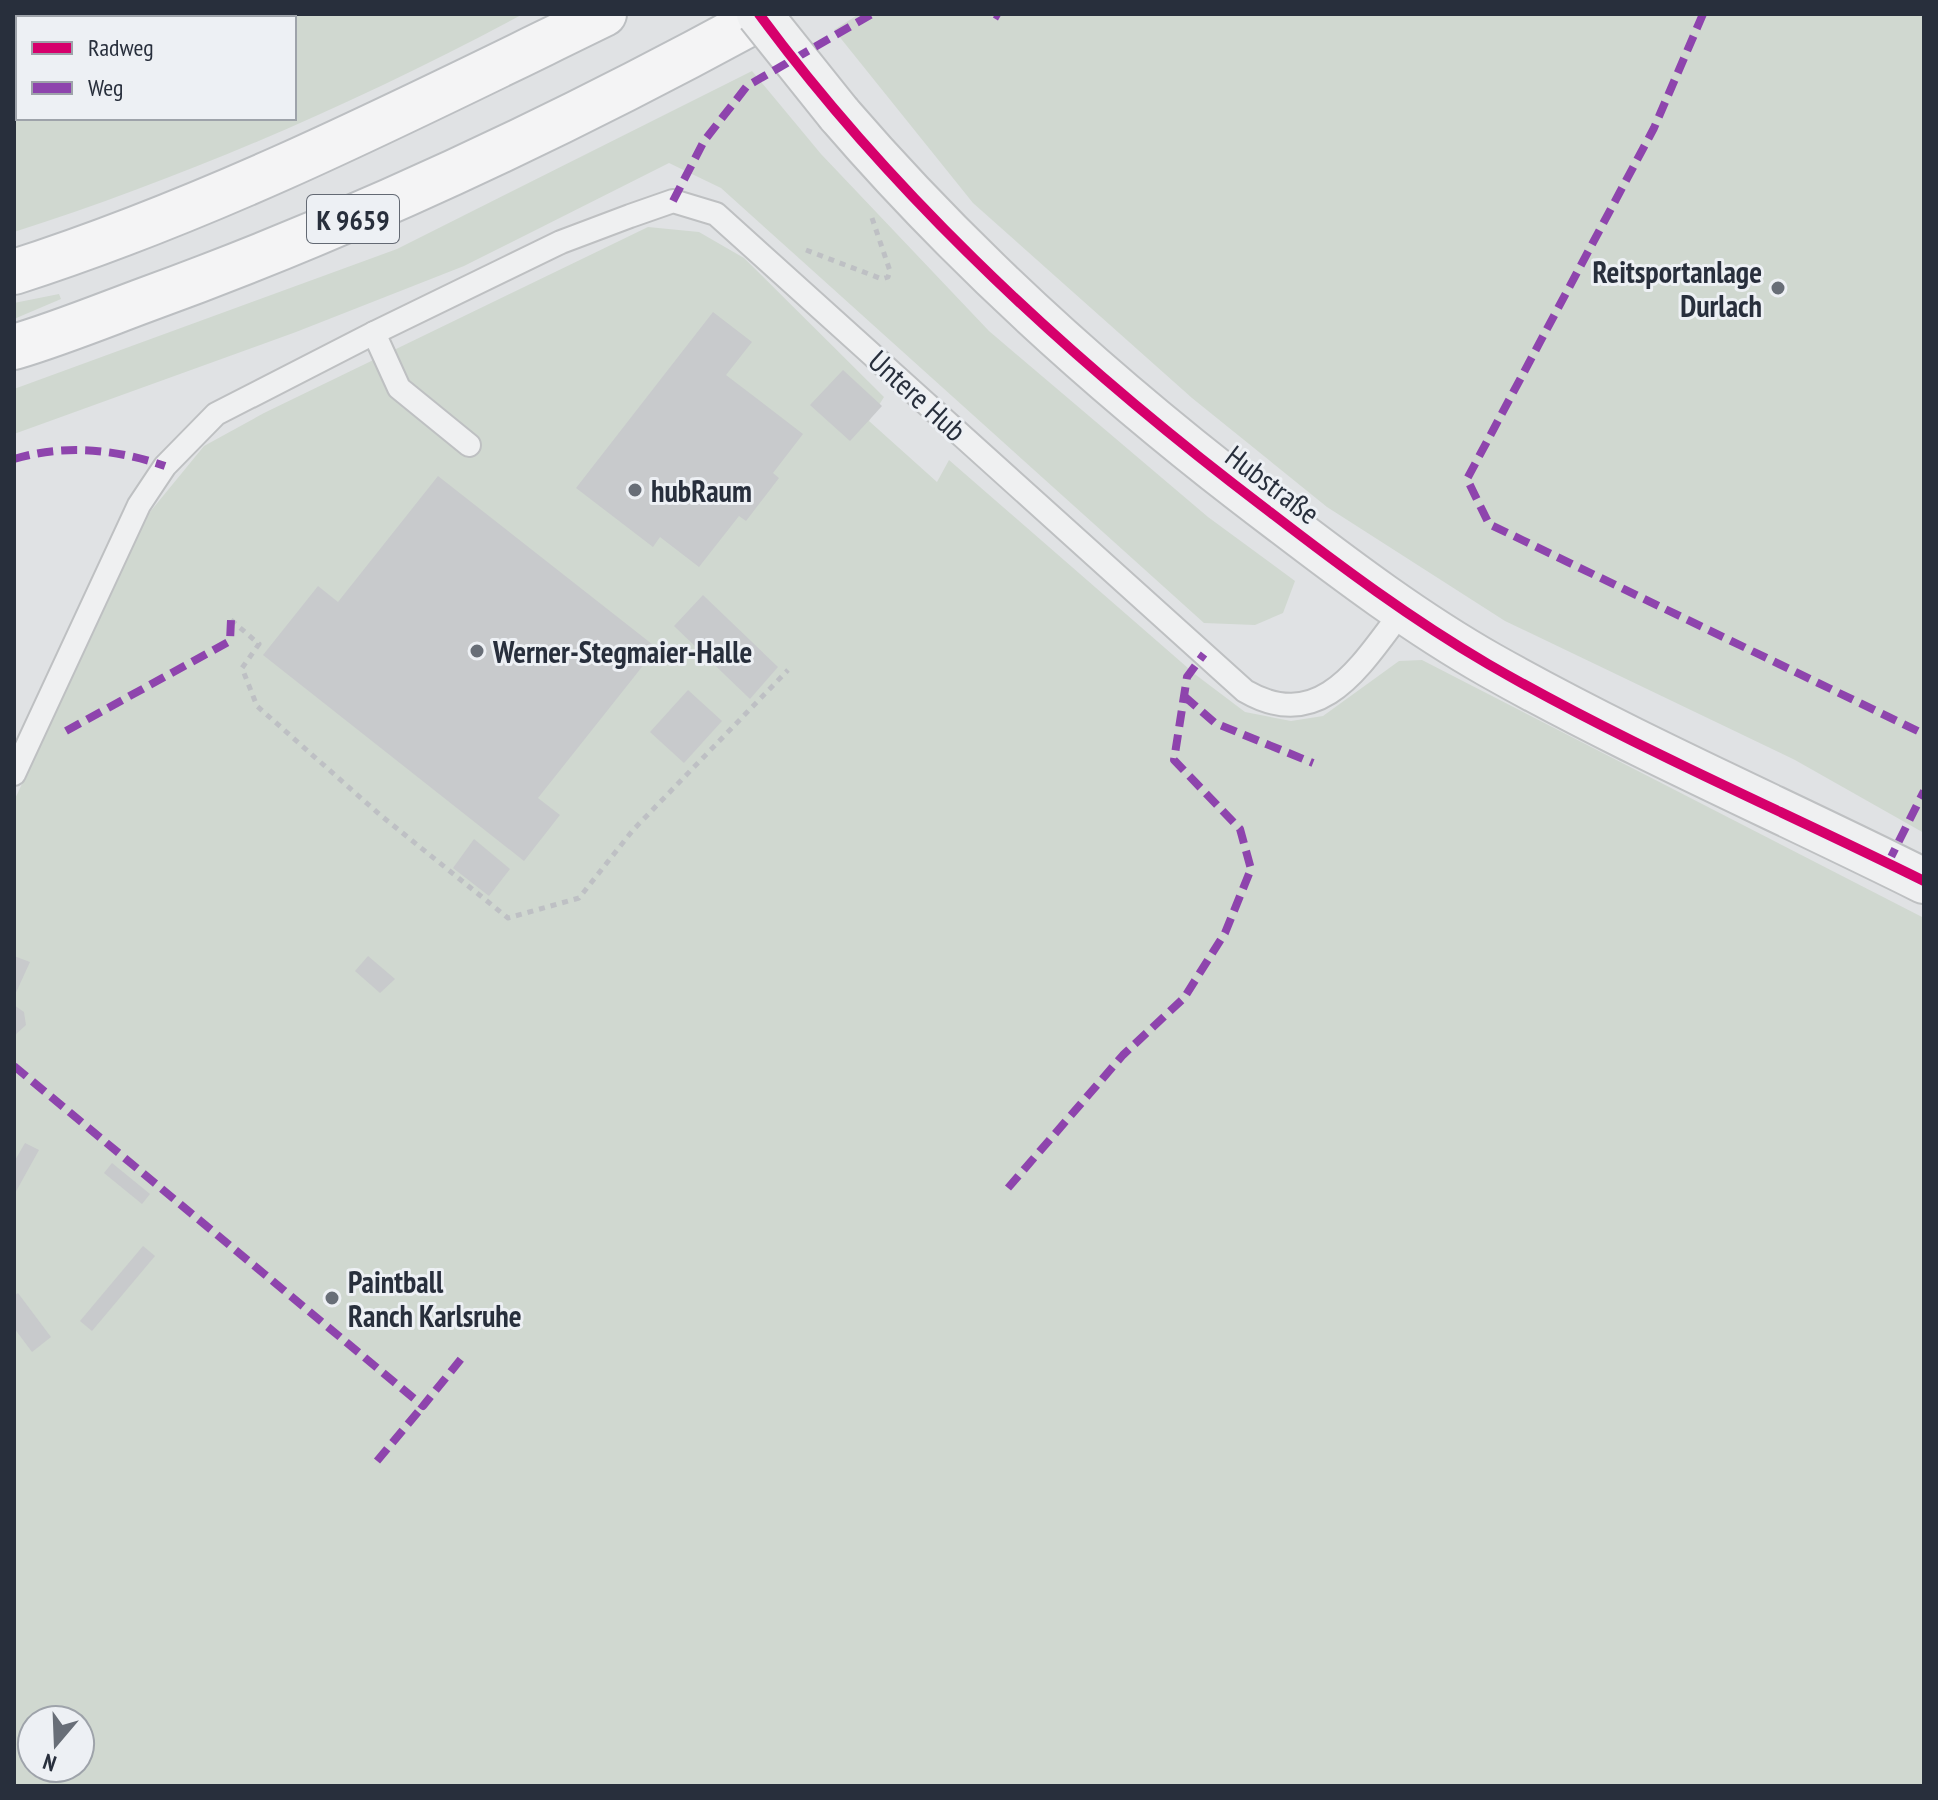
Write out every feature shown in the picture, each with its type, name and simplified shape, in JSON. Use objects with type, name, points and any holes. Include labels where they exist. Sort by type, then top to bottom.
[{"type":"main road","name":"K 9659","points":[[14,272],[149,225],[268,175],[604,14]]},
{"type":"main road","name":"K 9659","points":[[14,347],[229,269],[359,216],[484,160],[767,14]]},
{"type":"street","name":"Hubstraße","points":[[759,14],[878,159],[1035,318],[1186,448],[1403,610],[1489,664],[1924,881]]},
{"type":"lane","name":"Untere Hub","points":[[14,774],[139,505],[165,466],[216,414],[561,242],[673,201],[716,214],[1245,691],[1269,705],[1297,706],[1322,700],[1362,663],[1403,610]]},
{"type":"lane","points":[[374,333],[399,388],[469,445]]},
{"type":"path","points":[[792,245],[882,279],[888,277],[890,271],[867,202],[878,159]]},
{"type":"path","points":[[231,620],[259,644],[242,668],[257,706],[379,814],[508,918],[579,898],[633,830],[788,670]]},
{"type":"shaded area","points":[[14,14],[523,14],[400,77],[273,135],[14,232]]},
{"type":"shaded area","points":[[859,14],[1924,14],[1924,833],[1795,760],[1505,621],[1327,507],[1192,398],[973,203],[834,30]]},
{"type":"shaded area","points":[[752,71],[821,154],[989,331],[1208,517],[1295,581],[1283,613],[1255,625],[1204,623],[721,188],[669,163],[464,266],[296,332],[14,434],[14,389],[397,249]]},
{"type":"shaded area","points":[[648,227],[699,232],[744,258],[884,397],[869,421],[937,482],[949,460],[1196,675],[1245,712],[1291,721],[1323,716],[1399,661],[1422,660],[1924,918],[1924,1786],[14,1786],[14,801],[145,518],[204,446],[264,413]]},
{"type":"shaded area","points":[[59,294],[61,299],[14,319],[14,303]]},
{"type":"building","points":[[713,312],[752,342],[726,375],[803,434],[773,473],[779,478],[746,521],[739,516],[699,567],[660,537],[653,547],[576,488]]},
{"type":"building","points":[[843,370],[882,406],[850,441],[810,405]]},
{"type":"building","name":"Werner-Stegmaier-Halle","points":[[438,476],[657,648],[538,798],[560,815],[524,861],[263,655],[318,586],[338,602]]},
{"type":"building","points":[[703,595],[778,667],[750,699],[674,626]]},
{"type":"building","points":[[688,690],[722,721],[684,763],[650,732]]},
{"type":"building","points":[[474,839],[510,869],[489,896],[453,868]]},
{"type":"building","points":[[14,956],[30,962],[14,997]]},
{"type":"building","points":[[368,956],[395,979],[380,993],[355,971]]},
{"type":"building","points":[[14,1005],[24,1012],[26,1025],[14,1036]]},
{"type":"building","points":[[25,1143],[39,1150],[14,1195],[14,1162]]},
{"type":"building","points":[[112,1163],[150,1194],[142,1204],[104,1173]]},
{"type":"building","points":[[143,1246],[155,1256],[92,1331],[80,1321]]},
{"type":"building","points":[[18,1293],[51,1337],[32,1352],[14,1328],[14,1296]]},
{"type":"marked path","points":[[673,201],[704,141],[747,86],[872,14]]},
{"type":"marked path","points":[[995,14],[1000,17]]},
{"type":"marked path","points":[[1703,14],[1654,128],[1467,479],[1489,524],[1924,734]]},
{"type":"marked path","points":[[14,459],[52,451],[90,450],[165,466]]},
{"type":"marked path","points":[[66,731],[230,641],[231,620]]},
{"type":"marked path","points":[[1008,1188],[1123,1055],[1184,998],[1225,933],[1251,869],[1240,829],[1174,760],[1187,677],[1204,654]]},
{"type":"marked path","points":[[1184,696],[1215,723],[1313,763]]},
{"type":"marked path","points":[[1888,863],[1924,791]]},
{"type":"marked path","points":[[14,1066],[423,1406],[465,1354]]},
{"type":"marked path","points":[[377,1461],[423,1406]]},
{"type":"cycle path","points":[[759,14],[872,152],[996,281],[1130,401],[1323,552],[1431,629],[1541,694],[1924,881]]},
{"type":"place","name":"Reitsportanlage Durlach","points":[[1778,288]]},
{"type":"place","name":"hubRaum","points":[[635,490]]},
{"type":"place","name":"Werner-Stegmaier-Halle","points":[[477,651]]},
{"type":"place","name":"Paintball Ranch Karlsruhe","points":[[332,1298]]}]
